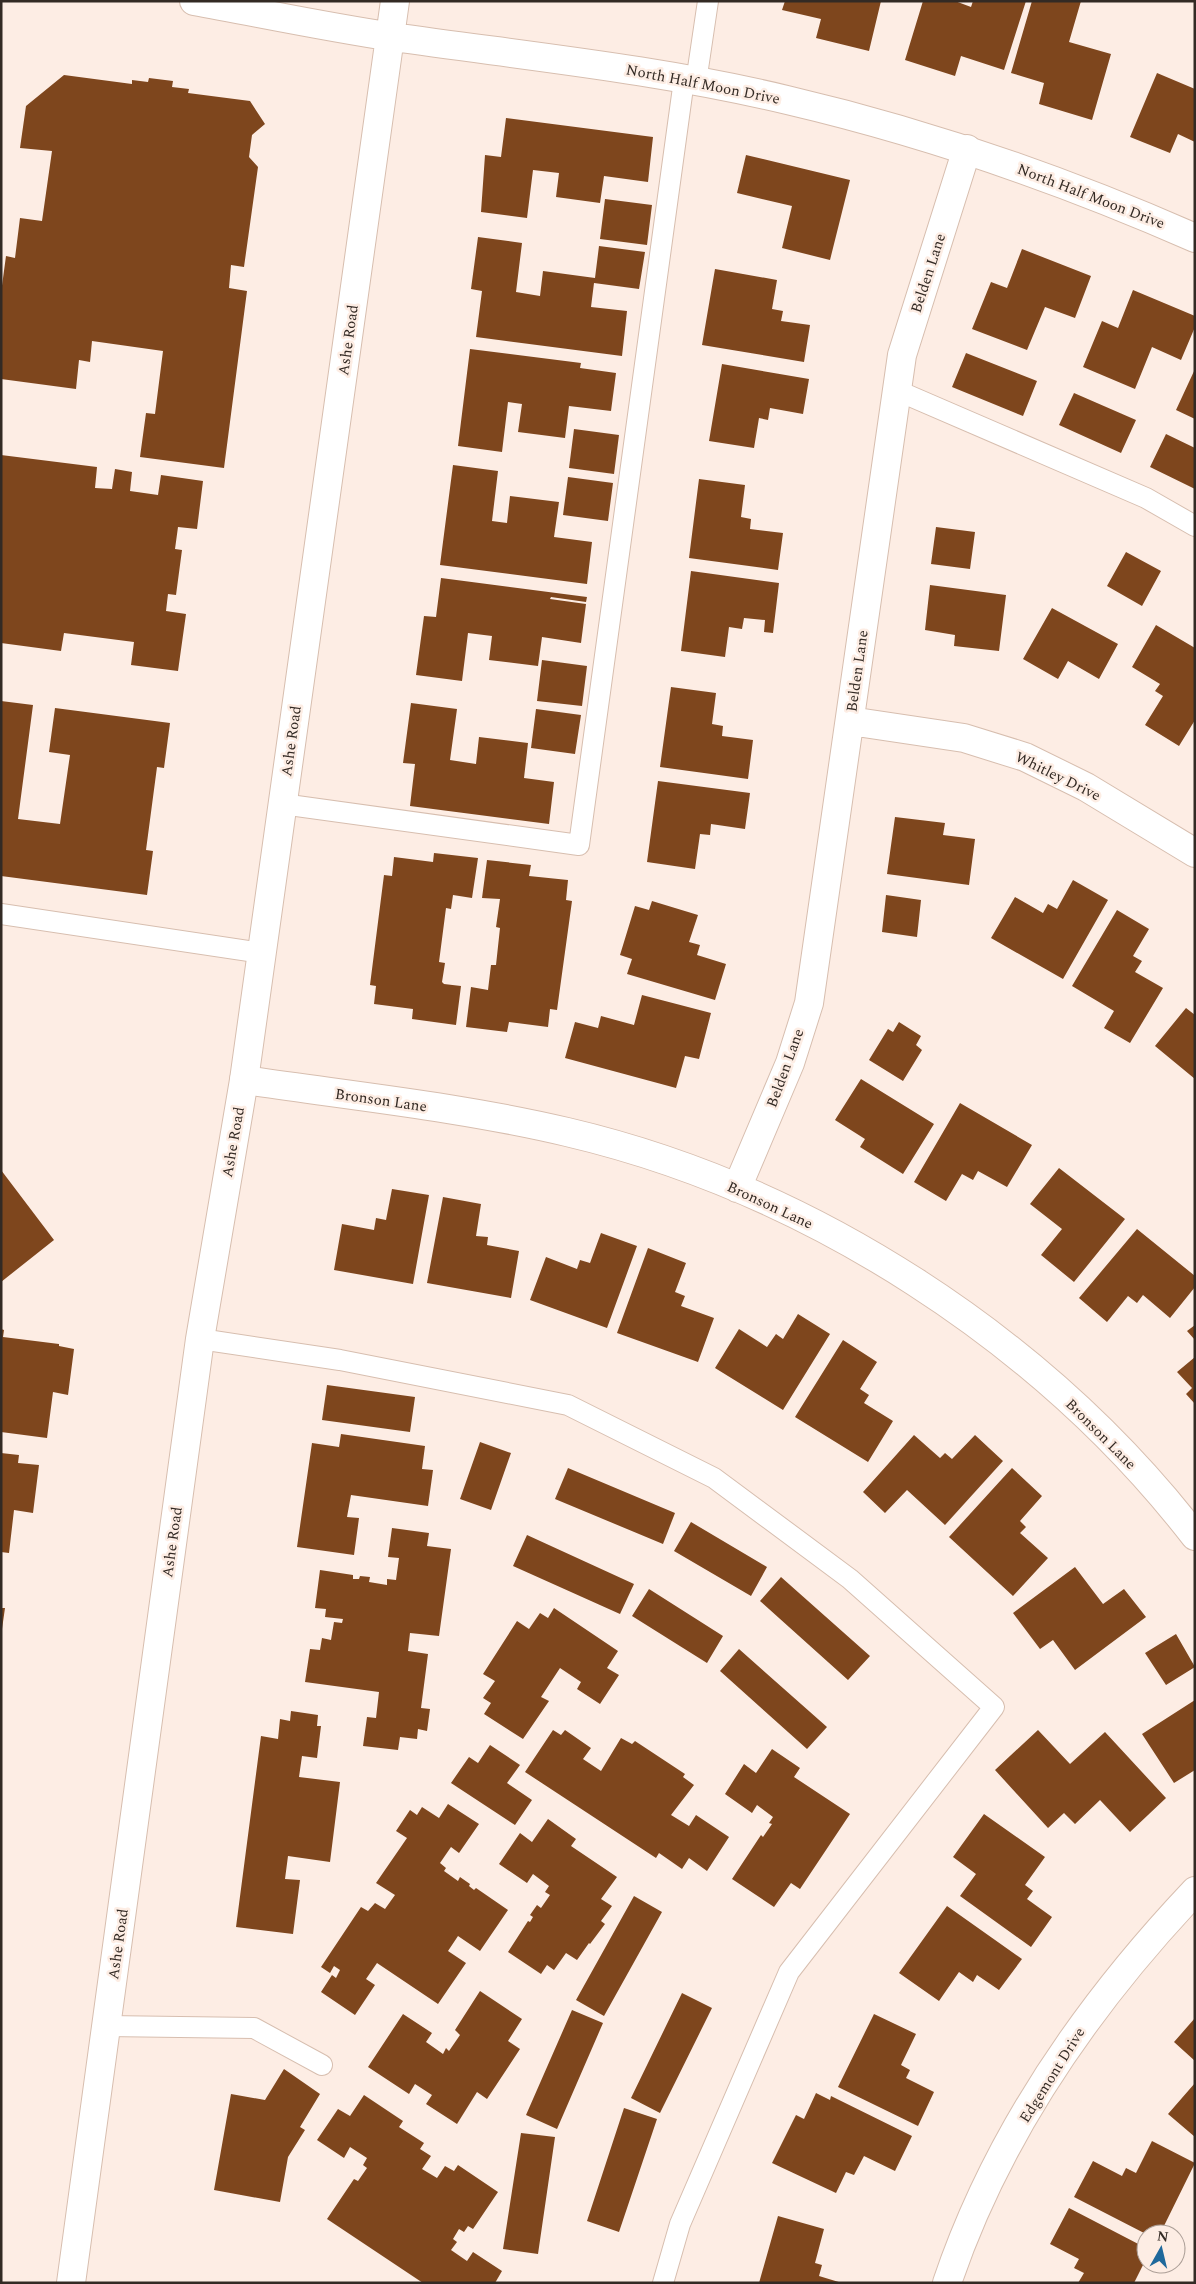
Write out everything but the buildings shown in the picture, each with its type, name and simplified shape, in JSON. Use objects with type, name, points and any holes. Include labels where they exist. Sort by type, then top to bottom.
[{"type":"street","name":"North Half Moon Drive","points":[[194,1],[390,36],[635,70],[785,99],[898,128],[967,149],[1112,202],[1195,238]]},
{"type":"street","name":"Ashe Road","points":[[71,2283],[200,1339],[244,1080],[395,1]]},
{"type":"street","name":"Belden Lane","points":[[737,1188],[790,1063],[808,1003],[902,355],[967,149]]},
{"type":"street","name":"Whitley Drive","points":[[850,721],[964,738],[1025,757],[1086,787],[1195,852]]},
{"type":"street","name":"Bronson Lane","points":[[244,1080],[470,1112],[569,1133],[647,1155],[737,1188],[774,1204],[864,1251],[957,1310],[1029,1366],[1104,1433],[1173,1508],[1195,1536]]},
{"type":"street","name":"Edgemont Drive","points":[[947,2283],[990,2181],[1036,2096],[1089,2015],[1150,1939],[1195,1891]]},
{"type":"lane","points":[[282,804],[579,844],[690,81],[708,1]]},
{"type":"lane","points":[[896,390],[1146,498],[1195,526]]},
{"type":"lane","points":[[1,914],[262,953]]},
{"type":"lane","points":[[200,1339],[340,1360],[568,1405],[714,1478],[850,1579],[994,1707],[789,1972],[680,2224],[663,2283]]},
{"type":"lane","points":[[106,2026],[254,2028],[322,2065]]}]
